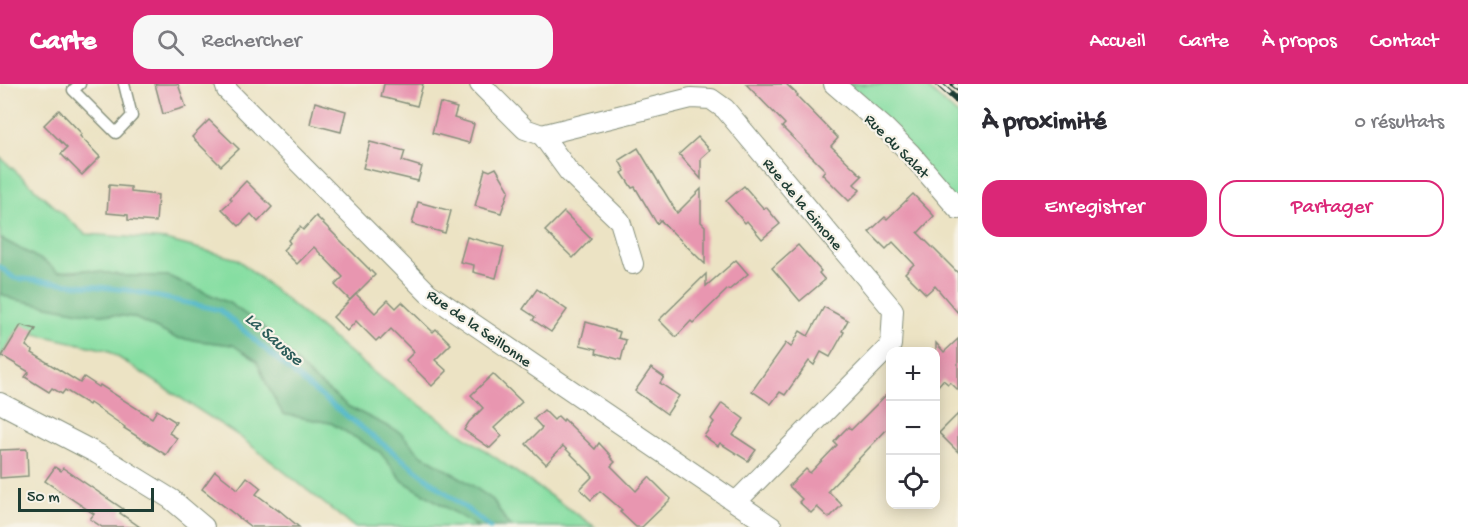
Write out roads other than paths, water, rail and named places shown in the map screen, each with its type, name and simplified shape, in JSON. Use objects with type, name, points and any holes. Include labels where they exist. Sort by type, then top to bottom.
[{"type":"street","name":"Rue de la Seillonne","points":[[225,84],[227,90],[428,292],[772,527]]},
{"type":"street","points":[[480,84],[525,129],[542,135],[569,172],[620,221],[633,264]]},
{"type":"street","name":"Rue du Salat","points":[[834,84],[893,136],[958,209]]},
{"type":"street","name":"Rue de la Gimone","points":[[542,135],[691,98],[711,99],[725,109],[893,310],[891,345],[736,502]]},
{"type":"street","points":[[0,403],[99,454],[171,500],[204,527]]},
{"type":"lane","points":[[80,84],[73,90],[116,133],[132,116],[124,84]]},
{"type":"waterway","name":"La Sausse","points":[[0,267],[14,278],[127,290],[220,310],[308,386],[490,527]]},
{"type":"railway","points":[[939,84],[958,101]]},
{"type":"railway","points":[[954,84],[958,87]]}]
